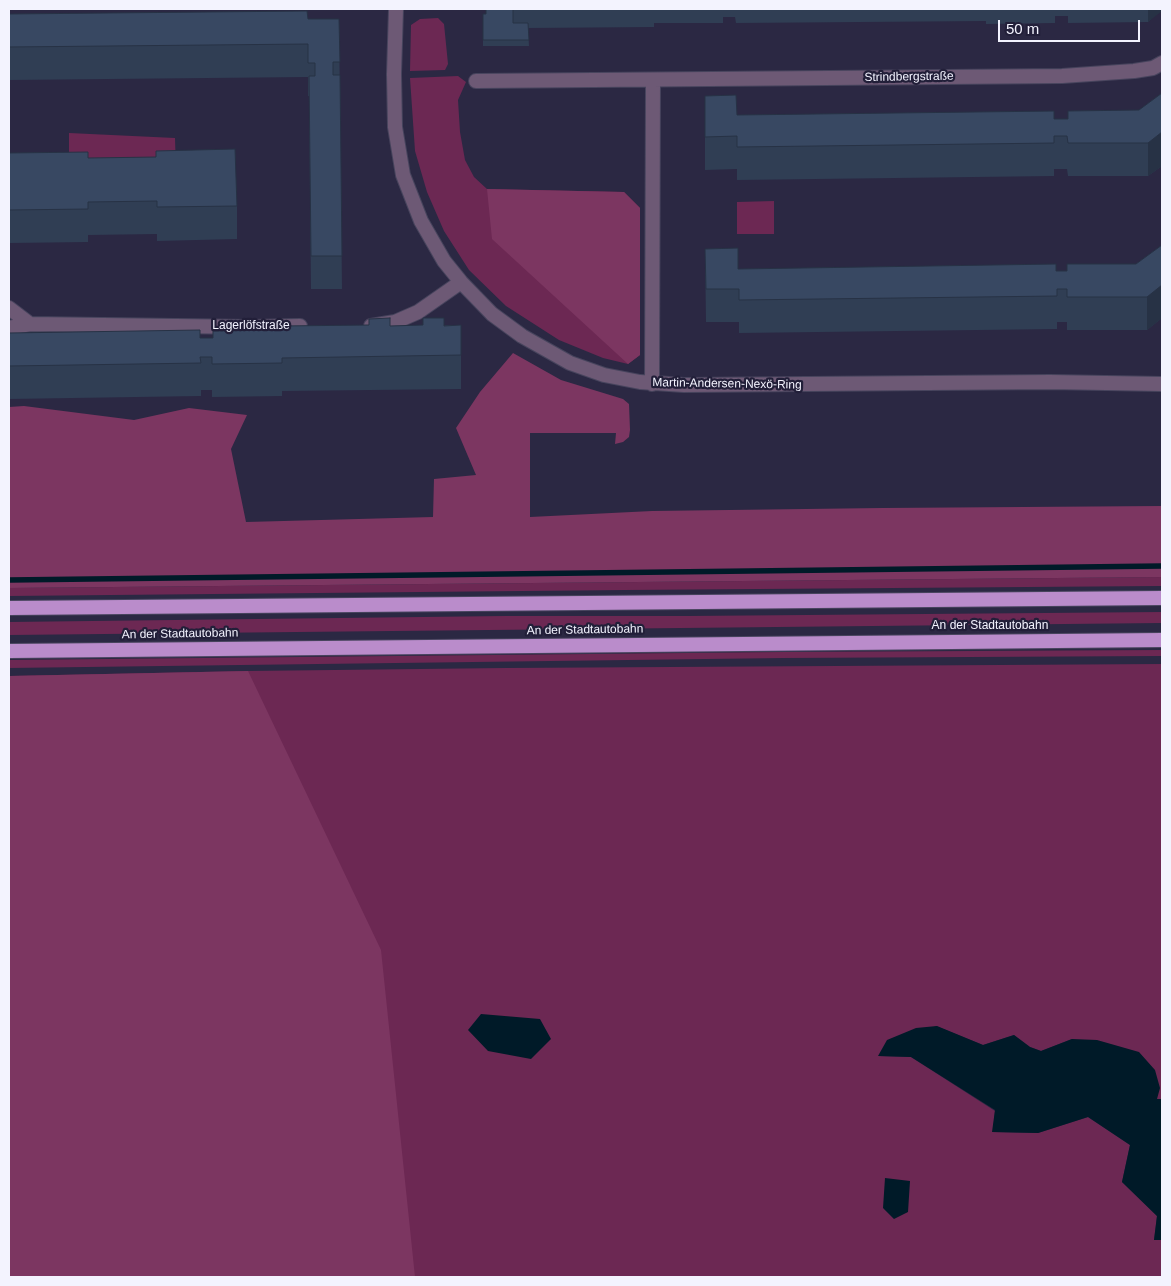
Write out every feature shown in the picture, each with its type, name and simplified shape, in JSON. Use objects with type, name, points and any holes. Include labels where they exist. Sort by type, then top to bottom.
[{"type":"highway","points":[[9,608],[1162,598]]},
{"type":"highway","name":"An der Stadtautobahn","points":[[9,651],[1162,640]]},
{"type":"street","name":"Martin-Andersen-Nexö-Ring","points":[[396,9],[395,127],[403,176],[422,221],[444,261],[461,282],[499,319],[522,336],[570,364],[604,375],[652,384],[1050,382],[1162,384]]},
{"type":"street","name":"Strindbergstraße","points":[[476,81],[1062,76],[1134,72],[1153,68],[1162,63]]},
{"type":"street","points":[[652,384],[653,80]]},
{"type":"street","points":[[359,326],[373,326],[394,322],[418,312],[461,282]]},
{"type":"street","points":[[9,308],[30,324]]},
{"type":"street","name":"Lagerlöfstraße","points":[[9,328],[30,324],[314,326]]},
{"type":"shaded area","points":[[438,18],[444,24],[448,64],[445,70],[410,71],[411,25],[420,19]]},
{"type":"shaded area","points":[[458,76],[466,82],[458,100],[460,132],[465,160],[474,177],[487,189],[624,192],[640,208],[640,355],[628,364],[603,358],[559,340],[506,306],[469,270],[444,231],[427,192],[415,151],[410,78]]},
{"type":"shaded area","points":[[69,133],[175,138],[176,171],[69,166]]},
{"type":"shaded area","points":[[487,189],[624,192],[640,208],[640,355],[628,364],[492,239]]},
{"type":"shaded area","points":[[774,201],[774,234],[737,234],[737,202]]},
{"type":"shaded area","points":[[513,353],[561,380],[623,399],[629,404],[629,437],[623,442],[615,444],[616,433],[530,433],[530,517],[652,511],[1162,506],[1162,577],[9,588],[9,407],[24,406],[134,420],[189,408],[247,415],[231,449],[246,522],[433,517],[434,479],[476,475],[456,428],[480,392]]},
{"type":"shaded area","points":[[1162,577],[1162,586],[9,596],[9,588]]},
{"type":"shaded area","points":[[1162,612],[1162,623],[9,635],[9,622],[505,616]]},
{"type":"shaded area","points":[[1162,650],[1162,656],[784,658],[9,668],[9,660]]},
{"type":"shaded area","points":[[1162,664],[1162,1099],[1156,1099],[1072,1039],[1041,1051],[1030,1047],[1014,1035],[983,1045],[936,1026],[879,1056],[911,1057],[995,1111],[993,1132],[1038,1133],[1088,1117],[1130,1145],[1122,1182],[1157,1216],[1154,1240],[1162,1240],[1162,1277],[9,1277],[9,676],[505,668]]},
{"type":"shaded area","points":[[248,671],[381,950],[415,1277],[9,1277],[9,676]]},
{"type":"water","points":[[481,1014],[540,1019],[551,1039],[531,1059],[488,1051],[468,1030]]},
{"type":"water","points":[[937,1026],[983,1045],[1014,1035],[1030,1047],[1041,1051],[1072,1039],[1097,1040],[1139,1052],[1155,1070],[1160,1088],[1157,1099],[1162,1099],[1162,1240],[1154,1240],[1157,1216],[1122,1182],[1130,1145],[1088,1117],[1038,1133],[992,1132],[995,1110],[911,1057],[878,1056],[887,1040],[916,1028]]},
{"type":"water","points":[[885,1178],[910,1181],[908,1212],[894,1219],[883,1208]]},
{"type":"building","points":[[486,9],[513,9],[513,23],[528,23],[529,40],[483,40],[483,14],[486,14]]},
{"type":"building","points":[[307,11],[308,19],[339,19],[340,62],[333,62],[333,75],[340,75],[342,256],[311,256],[309,76],[315,76],[315,63],[308,63],[308,44],[9,47],[9,14]]},
{"type":"building","points":[[1162,93],[1162,132],[1148,143],[1068,143],[1067,136],[1054,136],[1054,143],[737,147],[737,136],[705,137],[705,96],[736,95],[737,115],[1054,111],[1054,119],[1068,119],[1068,111],[1139,110]]},
{"type":"building","points":[[235,149],[237,206],[157,207],[157,201],[88,202],[88,209],[9,210],[9,153],[88,152],[88,158],[156,157],[156,151]]},
{"type":"building","points":[[1162,245],[1162,285],[1147,297],[1067,297],[1067,289],[1057,289],[1057,296],[739,300],[739,289],[706,289],[705,249],[738,248],[738,269],[1056,264],[1056,271],[1067,271],[1067,264],[1136,264]]},
{"type":"building","points":[[390,318],[390,326],[423,325],[423,318],[444,318],[444,326],[461,325],[461,355],[282,358],[282,363],[212,364],[212,357],[200,357],[201,363],[9,366],[9,333],[200,330],[200,338],[213,338],[213,331],[281,330],[281,326],[369,325],[369,319]]},
{"type":"waterway","points":[[9,580],[1162,566]]}]
